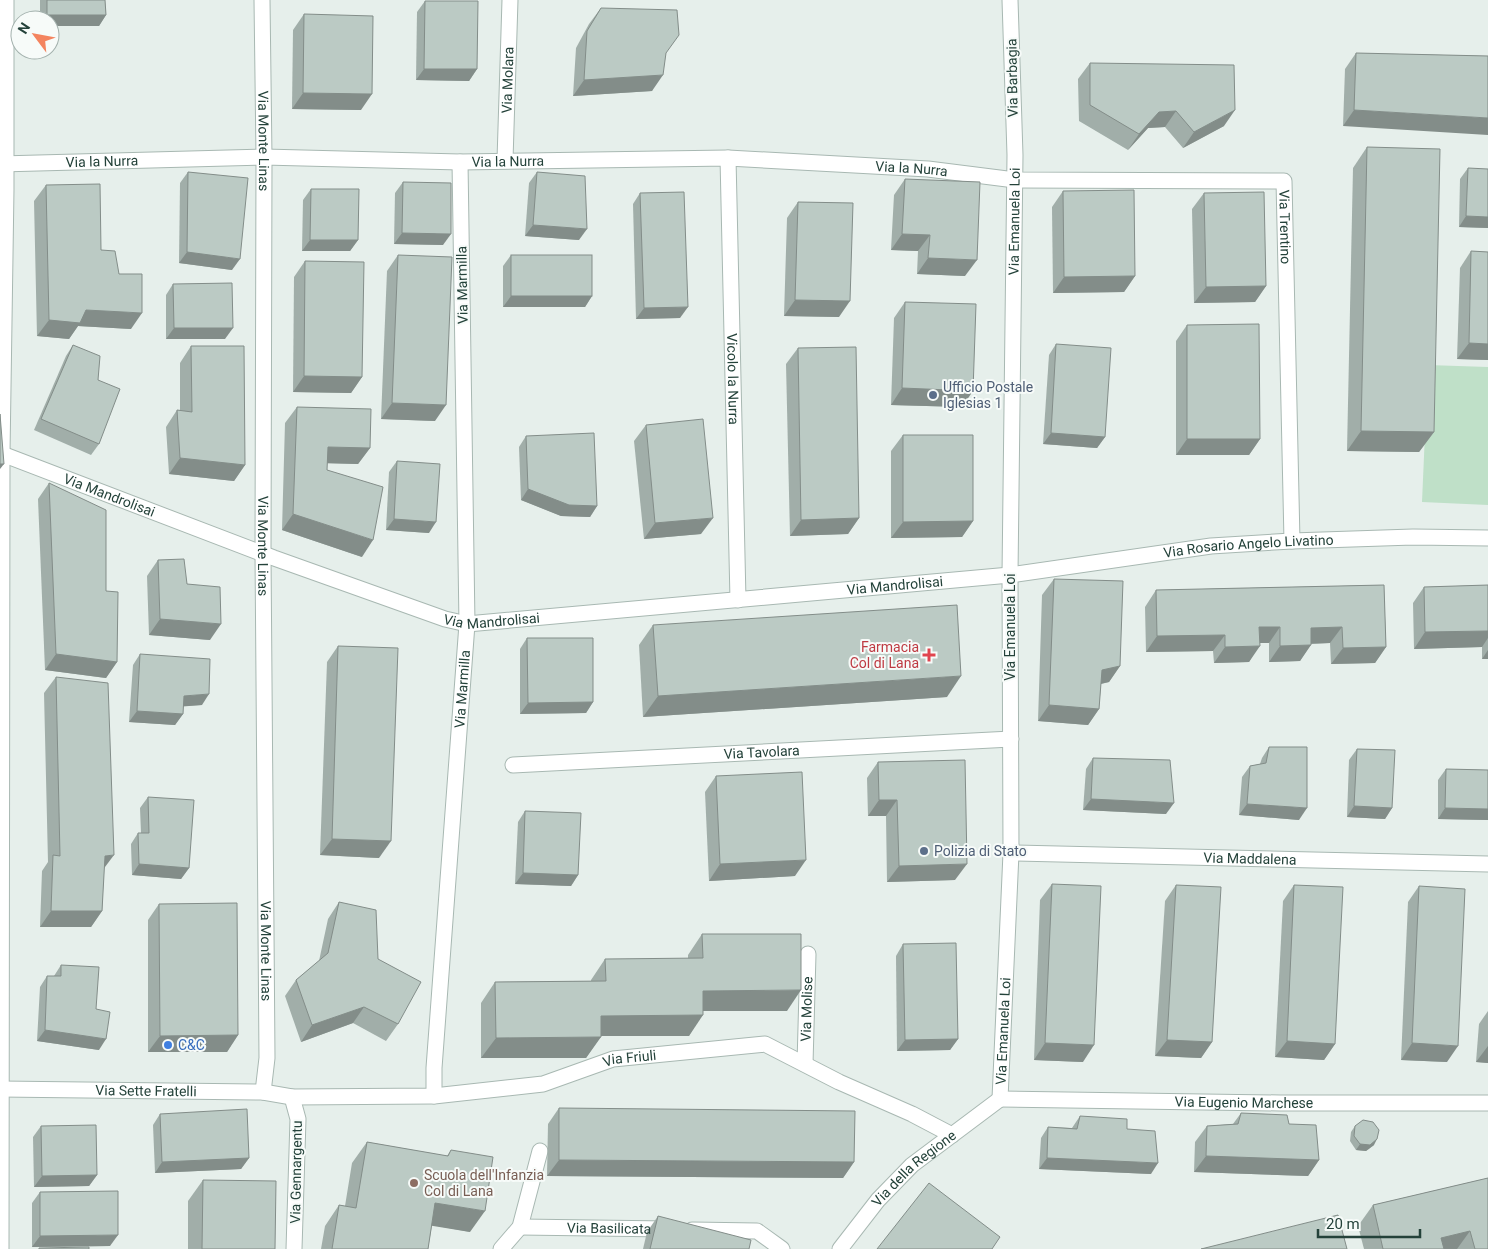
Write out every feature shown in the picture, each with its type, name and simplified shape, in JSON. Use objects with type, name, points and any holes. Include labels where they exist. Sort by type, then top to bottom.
[{"type":"street","points":[[1,1249],[3,163],[6,0]]},
{"type":"street","name":"Via Monte Linas","points":[[262,0],[264,157],[263,554],[267,1058],[263,1092]]},
{"type":"street","name":"Via Molara","points":[[505,160],[510,0]]},
{"type":"street","name":"Via Barbagia","points":[[1010,0],[1015,155]]},
{"type":"street","name":"Via Emanuela Loi","points":[[1000,1099],[1011,853],[1010,575],[1015,155]]},
{"type":"street","name":"Via la Nurra","points":[[3,163],[264,157],[460,162],[728,158],[928,169],[1014,180]]},
{"type":"street","name":"Vicolo la Nurra","points":[[728,158],[738,600]]},
{"type":"street","name":"Via Marmilla","points":[[434,1096],[434,1068],[467,624],[460,162]]},
{"type":"street","name":"Via Trentino","points":[[1014,180],[1284,181],[1292,541]]},
{"type":"street","name":"Via Mandrolisai","points":[[2,454],[263,554],[445,619],[467,624],[1010,575]]},
{"type":"street","name":"Via Rosario Angelo Livatino","points":[[1010,575],[1210,546],[1292,541],[1488,538]]},
{"type":"street","name":"Via Tavolara","points":[[513,765],[1011,739]]},
{"type":"street","name":"Via Maddalena","points":[[1011,853],[1488,864]]},
{"type":"street","name":"Via Molise","points":[[805,1064],[808,954]]},
{"type":"street","name":"Via Friuli","points":[[292,1096],[434,1096],[543,1084],[613,1060],[765,1044],[839,1082],[912,1114],[952,1135]]},
{"type":"street","name":"Via Sette Fratelli","points":[[1,1089],[263,1092],[292,1096]]},
{"type":"street","name":"Via Gennargentu","points":[[292,1096],[298,1119],[294,1249]]},
{"type":"street","name":"Via Eugenio Marchese","points":[[1000,1099],[1280,1103],[1488,1103]]},
{"type":"street","name":"Via della Regione","points":[[840,1249],[878,1200],[912,1165],[1000,1099]]},
{"type":"street","points":[[501,1249],[520,1227],[540,1151]]},
{"type":"street","name":"Via Basilicata","points":[[520,1227],[757,1231],[782,1249]]},
{"type":"green space","points":[[1428,365],[1488,367],[1488,505],[1422,502]]},
{"type":"building","points":[[47,0],[105,0],[106,15],[60,15],[60,10],[47,10]]},
{"type":"building","points":[[425,1],[478,1],[477,69],[424,69]]},
{"type":"building","points":[[601,8],[677,10],[679,35],[666,53],[663,75],[584,80],[587,31]]},
{"type":"building","points":[[304,14],[373,16],[372,94],[303,93]]},
{"type":"building","points":[[1356,53],[1488,56],[1488,118],[1354,110]]},
{"type":"building","points":[[1090,63],[1234,65],[1235,110],[1194,132],[1176,111],[1159,112],[1139,134],[1090,105]]},
{"type":"building","points":[[1367,147],[1440,149],[1434,432],[1361,431]]},
{"type":"building","points":[[1468,168],[1488,169],[1488,217],[1466,216]]},
{"type":"building","points":[[188,172],[248,178],[240,259],[187,252]]},
{"type":"building","points":[[537,172],[585,176],[587,229],[533,225]]},
{"type":"building","points":[[905,179],[980,182],[977,260],[928,258],[930,235],[902,234]]},
{"type":"building","points":[[403,182],[451,183],[451,234],[402,233]]},
{"type":"building","points":[[100,184],[101,250],[115,251],[119,274],[142,274],[142,313],[86,310],[80,323],[49,320],[46,185]]},
{"type":"building","points":[[311,189],[359,189],[358,240],[310,240]]},
{"type":"building","points":[[1134,190],[1135,276],[1064,277],[1063,191]]},
{"type":"building","points":[[684,192],[688,307],[644,308],[640,193]]},
{"type":"building","points":[[1264,192],[1266,286],[1206,287],[1204,193]]},
{"type":"building","points":[[798,202],[853,203],[850,301],[795,300]]},
{"type":"building","points":[[1471,251],[1488,252],[1488,344],[1469,343]]},
{"type":"building","points":[[398,255],[452,257],[446,405],[392,403]]},
{"type":"building","points":[[511,255],[592,255],[592,296],[511,296]]},
{"type":"building","points":[[305,261],[364,262],[362,377],[304,376]]},
{"type":"building","points":[[232,283],[233,328],[174,328],[173,284]]},
{"type":"building","points":[[905,302],[976,304],[973,391],[902,388]]},
{"type":"building","points":[[1259,324],[1260,439],[1187,439],[1187,325]]},
{"type":"building","points":[[1056,344],[1111,348],[1105,437],[1051,433]]},
{"type":"building","points":[[73,345],[100,356],[98,380],[120,389],[99,444],[41,419]]},
{"type":"building","points":[[191,346],[244,346],[245,465],[180,458],[177,410],[192,412]]},
{"type":"building","points":[[856,347],[859,518],[801,520],[798,348]]},
{"type":"building","points":[[297,407],[371,409],[370,448],[328,447],[327,470],[383,487],[373,540],[293,514]]},
{"type":"building","points":[[0,414],[4,464],[0,464]]},
{"type":"building","points":[[703,419],[713,518],[655,523],[646,425]]},
{"type":"building","points":[[594,433],[597,506],[569,505],[528,489],[526,436]]},
{"type":"building","points":[[903,435],[973,435],[973,521],[903,522]]},
{"type":"building","points":[[397,461],[440,464],[436,522],[394,519]]},
{"type":"building","points":[[49,483],[106,510],[106,591],[118,592],[117,662],[56,654]]},
{"type":"building","points":[[184,559],[187,584],[220,587],[221,624],[160,619],[158,560]]},
{"type":"building","points":[[1054,579],[1123,581],[1120,666],[1102,670],[1099,709],[1049,705]]},
{"type":"building","points":[[1384,585],[1386,647],[1343,648],[1342,627],[1311,628],[1311,645],[1280,646],[1280,627],[1259,627],[1260,646],[1225,647],[1225,635],[1157,636],[1156,590]]},
{"type":"building","points":[[1488,585],[1488,631],[1425,632],[1424,587]]},
{"type":"building","points":[[957,605],[961,676],[658,696],[653,625]]},
{"type":"building","points":[[527,638],[593,638],[593,702],[528,703]]},
{"type":"building","points":[[338,646],[398,648],[391,841],[332,839]]},
{"type":"building","points":[[140,654],[210,659],[209,694],[184,696],[183,714],[137,711]]},
{"type":"building","points":[[56,677],[108,683],[114,855],[105,856],[102,911],[51,911],[53,855],[60,856]]},
{"type":"building","points":[[1269,747],[1307,747],[1307,808],[1247,804],[1250,766],[1266,763]]},
{"type":"building","points":[[1357,749],[1395,750],[1392,808],[1354,806]]},
{"type":"building","points":[[1093,758],[1170,760],[1174,803],[1091,799]]},
{"type":"building","points":[[965,760],[967,864],[899,866],[897,800],[879,800],[878,762]]},
{"type":"building","points":[[1446,769],[1488,770],[1488,809],[1445,808]]},
{"type":"building","points":[[802,772],[806,860],[720,864],[716,776]]},
{"type":"building","points":[[148,797],[194,800],[189,868],[139,864],[138,833],[149,833]]},
{"type":"building","points":[[525,811],[581,813],[578,875],[523,873]]},
{"type":"building","points":[[1052,884],[1101,886],[1094,1045],[1045,1043]]},
{"type":"building","points":[[1176,885],[1221,887],[1212,1042],[1167,1040]]},
{"type":"building","points":[[1294,885],[1343,887],[1335,1044],[1287,1041]]},
{"type":"building","points":[[1419,886],[1465,889],[1458,1046],[1412,1043]]},
{"type":"building","points":[[339,902],[376,910],[378,959],[421,982],[398,1024],[364,1007],[312,1025],[296,980],[328,953]]},
{"type":"building","points":[[237,903],[238,1035],[160,1036],[159,904]]},
{"type":"building","points":[[702,934],[801,934],[801,990],[703,991],[703,1015],[601,1016],[601,1037],[496,1038],[495,982],[606,981],[605,959],[703,958]]},
{"type":"building","points":[[956,943],[958,1039],[905,1040],[903,944]]},
{"type":"building","points":[[61,965],[99,967],[96,1009],[110,1012],[106,1039],[45,1030],[47,976],[61,976]]},
{"type":"building","points":[[559,1108],[855,1111],[854,1162],[559,1160]]},
{"type":"building","points":[[247,1109],[249,1158],[162,1162],[160,1114]]},
{"type":"building","points":[[1241,1113],[1287,1115],[1289,1124],[1316,1125],[1319,1160],[1206,1156],[1207,1126],[1238,1124]]},
{"type":"building","points":[[1080,1116],[1127,1119],[1127,1129],[1155,1131],[1158,1163],[1047,1158],[1048,1127],[1077,1129]]},
{"type":"building","points":[[1363,1120],[1373,1122],[1379,1130],[1377,1139],[1370,1145],[1360,1144],[1354,1136],[1355,1126]]},
{"type":"building","points":[[96,1125],[97,1175],[42,1176],[41,1126]]},
{"type":"building","points":[[367,1142],[448,1156],[451,1150],[493,1157],[485,1211],[435,1203],[428,1249],[332,1249],[339,1205],[356,1208]]},
{"type":"building","points":[[1488,1178],[1488,1249],[1475,1249],[1470,1231],[1441,1238],[1444,1249],[1383,1249],[1373,1205]]},
{"type":"building","points":[[203,1180],[276,1181],[275,1249],[202,1249]]},
{"type":"building","points":[[929,1183],[1000,1237],[992,1249],[877,1249]]},
{"type":"building","points":[[118,1191],[118,1235],[40,1236],[40,1192]]},
{"type":"building","points":[[1338,1215],[1347,1249],[1201,1249]]},
{"type":"building","points":[[658,1216],[751,1240],[749,1249],[650,1249]]},
{"type":"building","points":[[89,1247],[89,1249],[39,1249],[39,1248]]},
{"type":"place","name":"Ufficio Postale Iglesias 1","points":[[933,395]]},
{"type":"place","name":"Farmacia Col di Lana","points":[[929,655]]},
{"type":"place","name":"Polizia di Stato","points":[[924,851]]},
{"type":"place","name":"C&C","points":[[168,1045]]},
{"type":"place","name":"Scuola dell'Infanzia Col di Lana","points":[[414,1183]]}]
